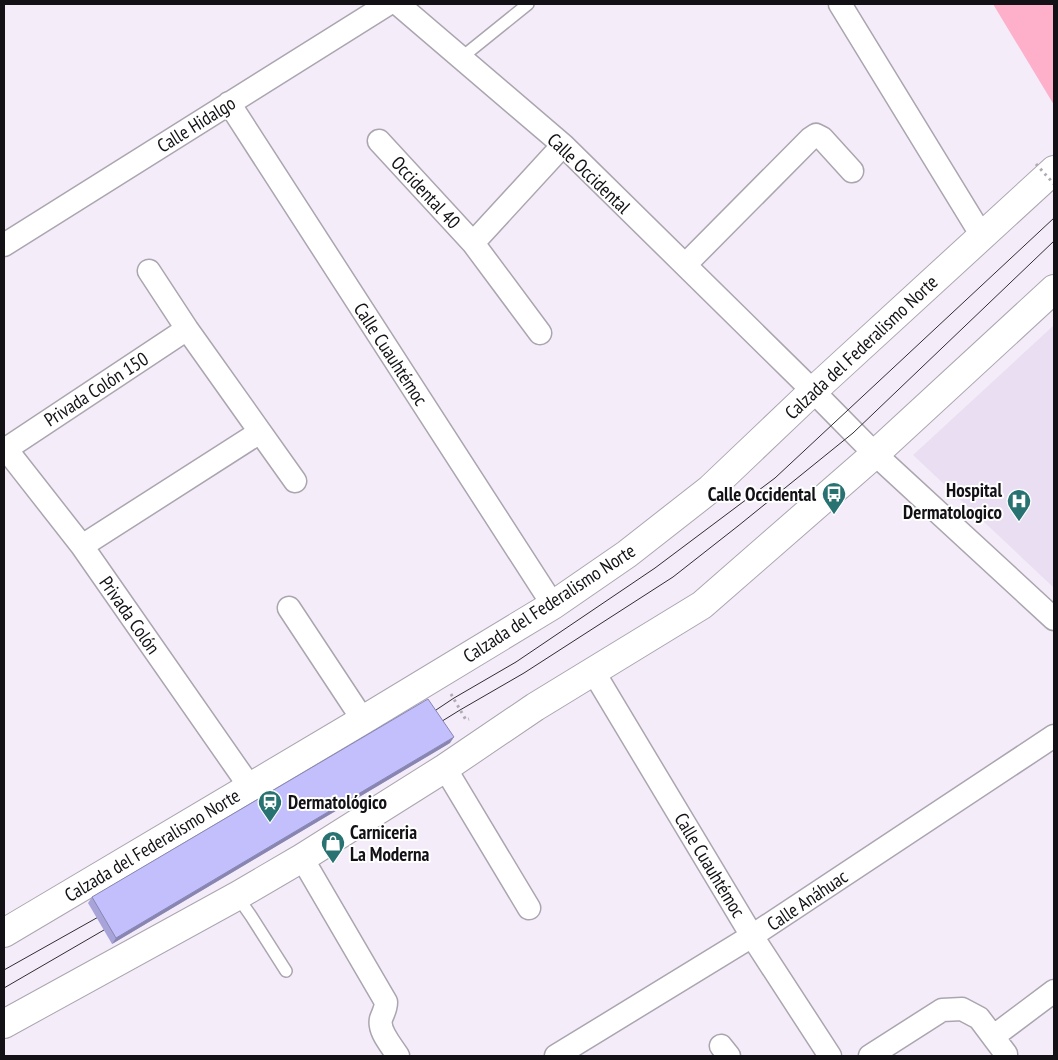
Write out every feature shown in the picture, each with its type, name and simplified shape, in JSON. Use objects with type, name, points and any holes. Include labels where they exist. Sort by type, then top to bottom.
[{"type":"main road","name":"Calzada del Federalismo Norte","points":[[4,933],[250,788],[553,605],[628,554],[710,489],[813,391],[982,236],[1045,167]]},
{"type":"main road","points":[[4,1024],[237,896],[302,858],[445,768],[535,708],[702,605],[875,454],[1054,289]]},
{"type":"street","name":"Calle Hidalgo","points":[[4,246],[388,4]]},
{"type":"street","name":"Calle Occidental","points":[[398,4],[563,146],[875,454],[1054,620]]},
{"type":"street","points":[[840,4],[982,236]]},
{"type":"street","name":"Calle Cuauhtémoc","points":[[229,103],[553,605]]},
{"type":"street","points":[[685,265],[816,135],[822,138],[852,171]]},
{"type":"street","name":"Occidental 40","points":[[379,141],[473,243],[540,333]]},
{"type":"street","name":"Occidental 40","points":[[473,243],[563,146]]},
{"type":"street","points":[[149,271],[187,329],[295,481]]},
{"type":"street","name":"Privada Colón 150","points":[[5,448],[187,329]]},
{"type":"street","points":[[82,546],[260,432]]},
{"type":"street","name":"Privada Colón","points":[[5,448],[82,546],[250,788]]},
{"type":"street","points":[[289,608],[363,720]]},
{"type":"street","name":"Calle Cuauhtémoc","points":[[594,671],[752,936],[830,1056]]},
{"type":"street","name":"Calle Anáhuac","points":[[556,1056],[752,936],[1054,736]]},
{"type":"street","points":[[445,768],[530,908]]},
{"type":"street","points":[[302,858],[386,1002],[386,1008],[381,1020],[382,1030],[398,1056]]},
{"type":"street","points":[[994,1036],[1054,991]]},
{"type":"street","points":[[870,1056],[942,1010],[962,1009],[980,1018],[1006,1056]]},
{"type":"lane","points":[[461,58],[528,4]]},
{"type":"lane","points":[[237,896],[286,971]]},
{"type":"path","points":[[1045,167],[1054,184]]},
{"type":"path","points":[[449,691],[466,720],[474,716]]},
{"type":"shaded area","points":[[993,4],[1054,4],[1054,105]]},
{"type":"shaded area","name":"Hospital Dermatologico","points":[[1054,325],[1054,588],[913,455]]},
{"type":"building","name":"Dermatológico","points":[[428,699],[454,737],[116,938],[92,897]]},
{"type":"tram line","points":[[424,718],[516,662],[655,568],[775,478],[1054,218]]},
{"type":"tram line","points":[[431,728],[524,673],[673,577],[853,433],[1054,241]]},
{"type":"tram line","points":[[4,970],[109,911]]},
{"type":"tram line","points":[[4,988],[116,923]]},
{"type":"place","name":"Calle Occidental","points":[[834,515]]},
{"type":"place","name":"Hospital Dermatologico","points":[[1019,522]]},
{"type":"place","name":"Dermatológico","points":[[270,823]]},
{"type":"place","name":"Carniceria La Moderna","points":[[333,864]]}]
